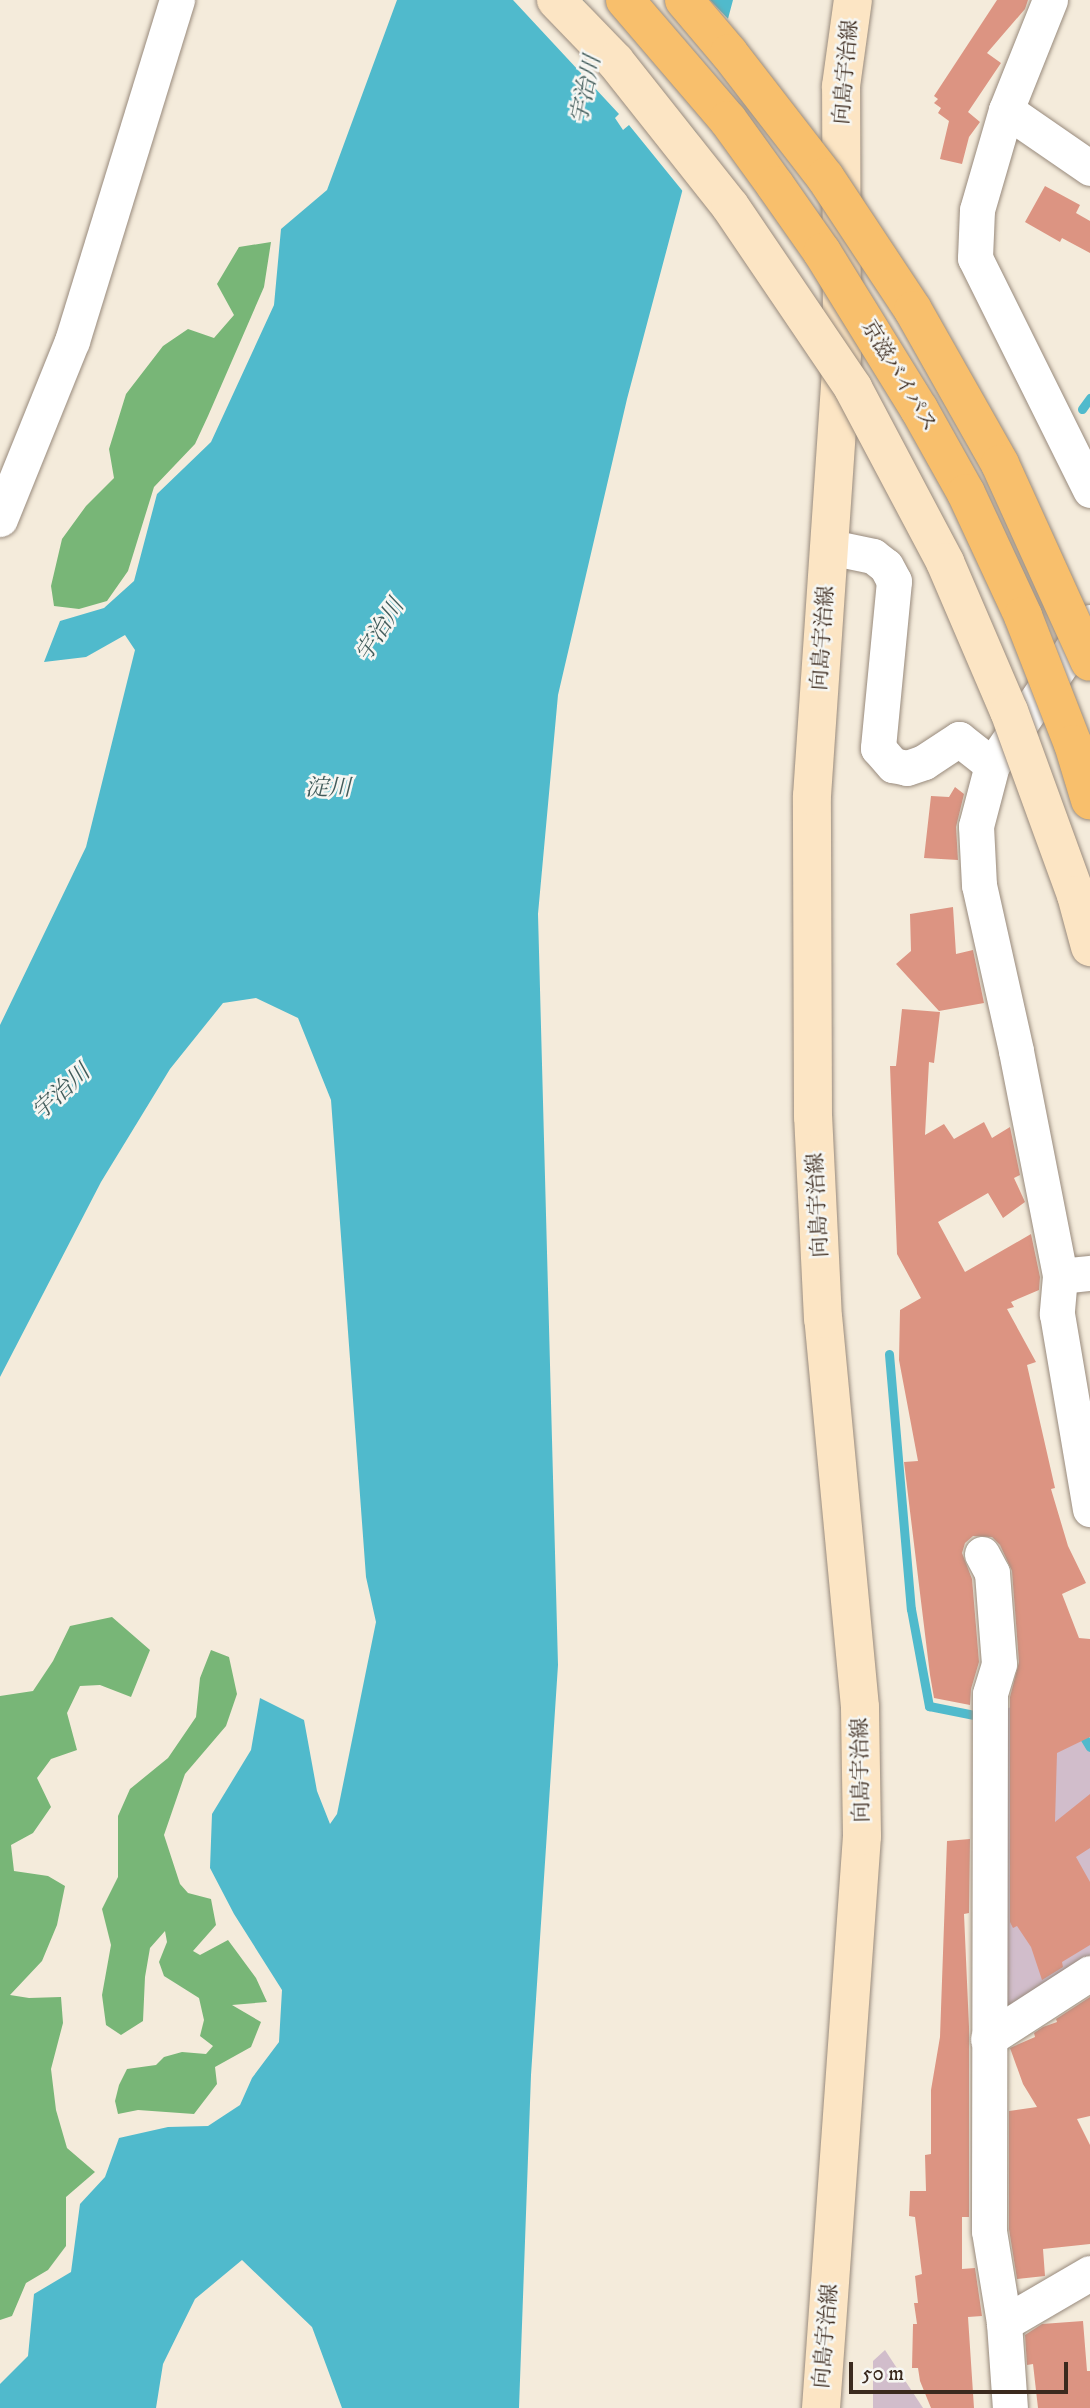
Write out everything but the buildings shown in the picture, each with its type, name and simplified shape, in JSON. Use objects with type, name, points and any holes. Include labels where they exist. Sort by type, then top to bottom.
[{"type":"highway","name":"京滋バイパス","points":[[625,0],[719,109],[775,184],[822,252],[919,410],[966,493],[1013,593],[1073,744],[1090,800]]},
{"type":"highway","name":"京滋バイパス","points":[[684,0],[729,53],[825,177],[913,310],[1000,464],[1090,662]]},
{"type":"main road","points":[[556,0],[615,61],[730,206],[853,388],[945,562],[1009,711],[1076,895],[1090,947]]},
{"type":"main road","name":"向島宇治線","points":[[821,2408],[862,1836],[860,1707],[823,1319],[813,1117],[812,796],[842,353],[841,86],[853,0]]},
{"type":"street","points":[[0,519],[72,341],[177,0]]},
{"type":"street","points":[[1050,0],[1006,110],[977,210],[975,258],[1090,490]]},
{"type":"street","points":[[1006,110],[1090,168]]},
{"type":"street","points":[[830,547],[873,556],[886,566],[894,581],[878,748],[893,765],[907,768],[924,762],[959,739],[992,765]]},
{"type":"street","points":[[1090,622],[992,765],[976,826],[979,885],[1016,1051],[1075,1275],[1057,1314],[1090,1509]]},
{"type":"street","points":[[982,1554],[992,1573],[999,1664],[990,1694],[989,2231],[1004,2323],[1010,2408]]},
{"type":"street","points":[[989,2039],[1090,1973]]},
{"type":"street","points":[[1004,2323],[1090,2273]]},
{"type":"shaded area","points":[[1055,1688],[1090,1747],[1090,1960],[1004,2011],[1004,1710]]},
{"type":"shaded area","points":[[885,2350],[923,2408],[873,2408],[873,2361]]},
{"type":"green space","points":[[271,242],[264,287],[208,416],[195,444],[154,487],[128,571],[107,601],[79,609],[54,606],[51,586],[62,539],[86,506],[114,478],[109,449],[126,394],[163,346],[188,329],[214,338],[234,315],[217,284],[239,247]]},
{"type":"green space","points":[[112,1617],[150,1650],[131,1697],[100,1685],[80,1686],[67,1713],[77,1750],[51,1759],[37,1778],[51,1807],[33,1833],[11,1845],[14,1871],[48,1876],[65,1886],[57,1925],[42,1961],[10,1995],[29,1998],[61,1997],[63,2023],[51,2069],[56,2110],[67,2148],[95,2172],[66,2197],[66,2246],[48,2270],[26,2283],[12,2316],[0,2320],[0,1696],[33,1691],[53,1661],[70,1626]]},
{"type":"green space","points":[[211,1650],[229,1657],[237,1694],[226,1726],[185,1774],[164,1835],[180,1884],[188,1893],[211,1899],[216,1925],[193,1951],[200,1955],[228,1940],[256,1978],[267,2002],[232,2005],[261,2022],[251,2047],[215,2067],[217,2084],[194,2114],[138,2110],[118,2114],[115,2101],[127,2069],[156,2065],[164,2057],[182,2052],[206,2054],[213,2046],[200,2036],[204,2020],[199,1998],[164,1976],[159,1962],[167,1942],[165,1931],[150,1948],[145,1977],[143,2021],[121,2035],[106,2025],[102,1995],[111,1945],[102,1909],[118,1877],[118,1816],[130,1789],[168,1758],[196,1717],[200,1678]]},
{"type":"water","name":"淀川","points":[[397,0],[733,0],[627,399],[558,695],[538,914],[558,1665],[531,2075],[519,2408],[342,2408],[312,2327],[242,2260],[195,2299],[163,2364],[156,2408],[0,2408],[0,2384],[28,2356],[34,2294],[71,2272],[80,2204],[105,2177],[119,2138],[168,2127],[208,2126],[240,2105],[252,2078],[279,2042],[282,1990],[234,1914],[210,1868],[212,1814],[251,1750],[260,1698],[304,1720],[317,1791],[330,1824],[337,1814],[376,1622],[366,1577],[331,1100],[298,1018],[256,998],[223,1003],[170,1069],[101,1182],[0,1377],[0,1025],[86,847],[135,650],[125,635],[86,657],[44,662],[60,621],[104,608],[134,581],[157,494],[211,442],[274,305],[281,229],[327,190]]},
{"type":"pier","points":[[513,0],[576,0],[699,140],[685,194],[629,125],[623,130],[615,118],[619,114]]},
{"type":"pier","points":[[583,0],[710,0],[731,22],[700,137]]},
{"type":"waterway","points":[[1082,409],[1090,398]]},
{"type":"waterway","points":[[889,1354],[911,1609],[929,1706],[979,1716]]},
{"type":"waterway","points":[[1079,1729],[1090,1747]]},
{"type":"water label","name":"宇治川","points":[[587,90]]},
{"type":"water label","name":"宇治川","points":[[381,631]]},
{"type":"water label","name":"宇治川","points":[[62,1093]]}]
